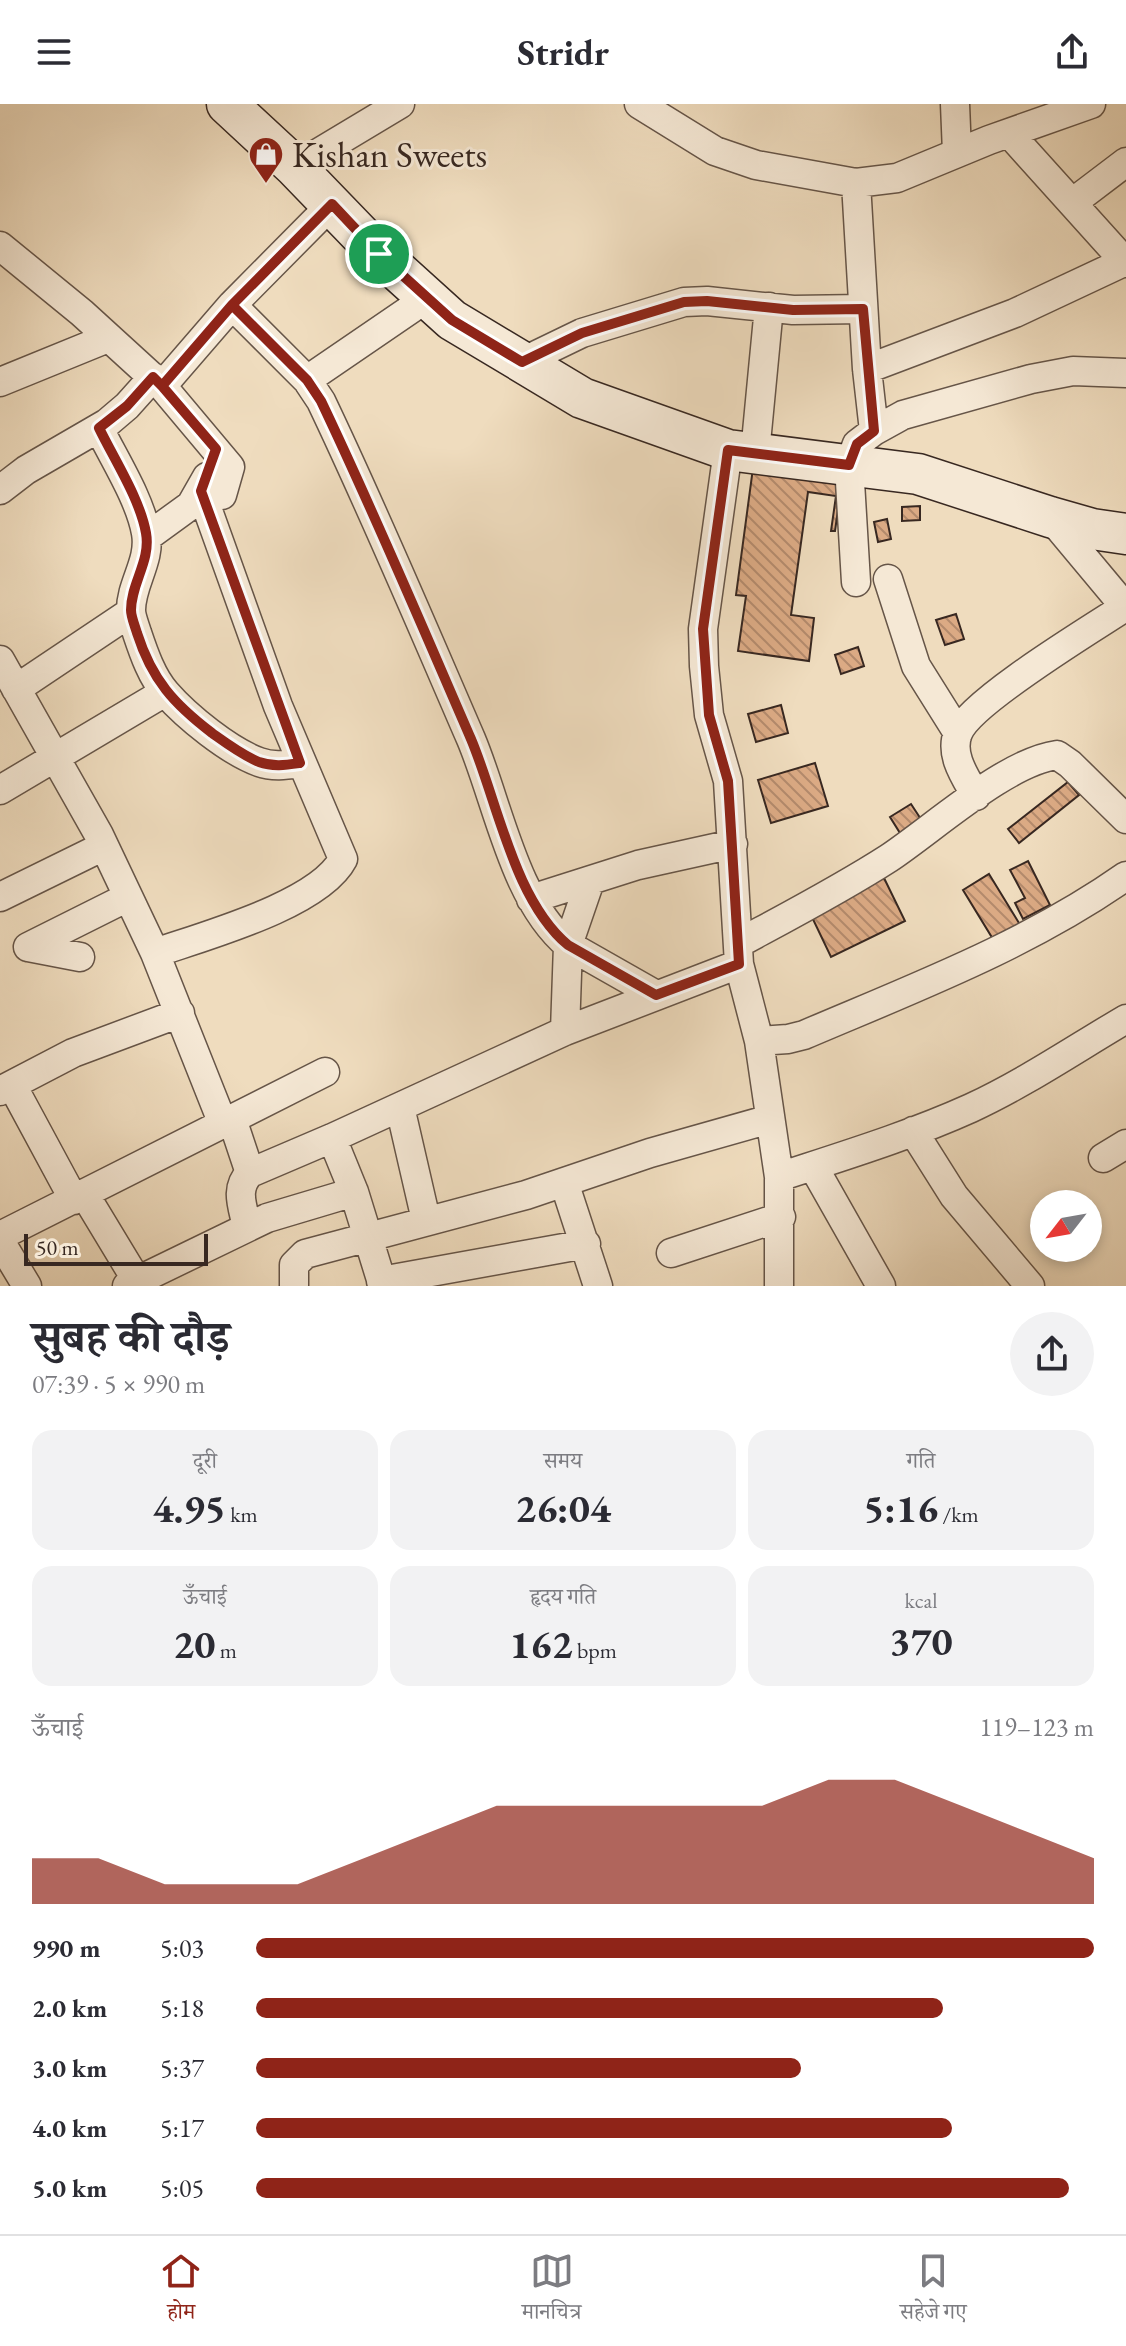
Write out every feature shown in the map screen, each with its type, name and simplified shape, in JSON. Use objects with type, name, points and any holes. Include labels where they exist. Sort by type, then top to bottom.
[{"type":"street","points":[[227,104],[295,167],[379,254],[452,320],[582,398],[742,452],[918,474],[1050,517],[1092,529],[1126,534]]},
{"type":"street","points":[[295,167],[400,104]]},
{"type":"street","points":[[639,104],[715,151],[756,165],[856,183],[897,178],[1091,104]]},
{"type":"street","points":[[955,104],[957,153]]},
{"type":"street","points":[[867,369],[1015,313],[1126,262],[1009,133]]},
{"type":"street","points":[[1072,203],[1126,162]]},
{"type":"street","points":[[856,183],[867,369],[874,431]]},
{"type":"street","points":[[0,490],[26,470],[99,428],[157,382],[332,204]]},
{"type":"street","points":[[0,246],[13,267],[108,338],[157,382],[216,449],[212,493],[300,763],[343,859],[338,869],[286,905],[155,953]]},
{"type":"street","points":[[307,380],[427,298]]},
{"type":"street","points":[[522,362],[582,333],[684,302],[863,309]]},
{"type":"street","points":[[232,305],[307,380],[321,401],[471,740],[497,816],[536,910],[568,945],[656,995]]},
{"type":"street","points":[[769,307],[742,452],[703,629],[709,715],[728,781],[739,954],[759,1041],[779,1177],[779,1286]]},
{"type":"street","points":[[0,382],[108,338]]},
{"type":"street","points":[[856,582],[849,465],[857,444],[903,415],[1031,379],[1073,371],[1126,373]]},
{"type":"street","points":[[99,428],[143,520],[147,537],[146,557],[131,612],[144,656],[165,692],[230,746],[258,762],[275,766],[300,763]]},
{"type":"street","points":[[147,537],[212,493]]},
{"type":"street","points":[[976,796],[956,752],[958,733],[969,716],[1019,677],[1126,607],[1050,517]]},
{"type":"street","points":[[888,579],[916,666],[958,733]]},
{"type":"street","points":[[131,612],[6,676],[104,846],[155,953],[250,1173]]},
{"type":"street","points":[[0,790],[165,692]]},
{"type":"street","points":[[247,1227],[239,1192],[241,1181],[250,1173],[565,1031],[656,995],[739,954],[865,873],[976,796],[1043,757],[1057,755],[1070,764],[1126,819]]},
{"type":"street","points":[[531,899],[638,865],[733,844]]},
{"type":"street","points":[[0,897],[104,846]]},
{"type":"street","points":[[759,1041],[804,1035],[953,971],[1059,918],[1126,876]]},
{"type":"street","points":[[565,1031],[568,945],[590,881]]},
{"type":"street","points":[[80,957],[28,947],[128,897]]},
{"type":"street","points":[[180,1013],[73,1053],[6,1088],[132,1284],[267,1218],[354,1192]]},
{"type":"street","points":[[779,1177],[913,1131],[998,1094],[1126,1019]]},
{"type":"street","points":[[27,1286],[0,1238],[325,1072]]},
{"type":"street","points":[[400,1107],[426,1220]]},
{"type":"street","points":[[294,1286],[294,1265],[305,1254],[526,1195],[650,1153],[770,1119]]},
{"type":"street","points":[[913,1131],[954,1196],[1030,1286]]},
{"type":"street","points":[[332,1138],[354,1192],[382,1284],[487,1274],[586,1244]]},
{"type":"street","points":[[813,1166],[881,1286]]},
{"type":"street","points":[[564,1182],[598,1286]]},
{"type":"street","points":[[671,1253],[781,1217]]},
{"type":"building","points":[[753,468],[842,481],[835,531],[831,531],[836,496],[808,492],[791,615],[814,618],[809,661],[738,651],[746,596],[736,595]]},
{"type":"building","points":[[920,506],[920,520],[902,521],[902,507]]},
{"type":"building","points":[[887,519],[891,539],[878,542],[874,522]]},
{"type":"building","points":[[956,614],[964,639],[945,645],[936,620]]},
{"type":"building","points":[[858,647],[864,666],[841,674],[835,655]]},
{"type":"building","points":[[781,705],[788,733],[756,742],[748,714]]},
{"type":"building","points":[[815,763],[828,806],[771,823],[758,780]]},
{"type":"building","points":[[1068,782],[1079,795],[1019,843],[1008,829]]},
{"type":"building","points":[[911,804],[926,827],[905,841],[890,817]]},
{"type":"building","points":[[1028,861],[1050,905],[1023,919],[1015,903],[1025,898],[1010,870]]},
{"type":"building","points":[[989,874],[1022,928],[996,944],[963,890]]},
{"type":"building","points":[[884,878],[905,921],[831,957],[810,913]]},
{"type":"place","name":"Kishan Sweets","points":[[266,185]]},
{"type":"route","points":[[379,254],[332,204],[232,305],[162,386],[216,449],[201,491],[300,763],[275,766],[258,762],[230,746],[165,692],[144,656],[131,612],[146,557],[147,537],[143,520],[99,428],[127,406],[153,377],[162,386],[232,305],[307,380],[321,401],[471,740],[497,816],[536,910],[568,945],[656,995],[739,964],[728,781],[709,715],[703,629],[728,450],[849,465],[857,444],[874,431],[863,309],[793,310],[707,301],[684,302],[582,333],[522,362],[452,320],[379,254]]}]
